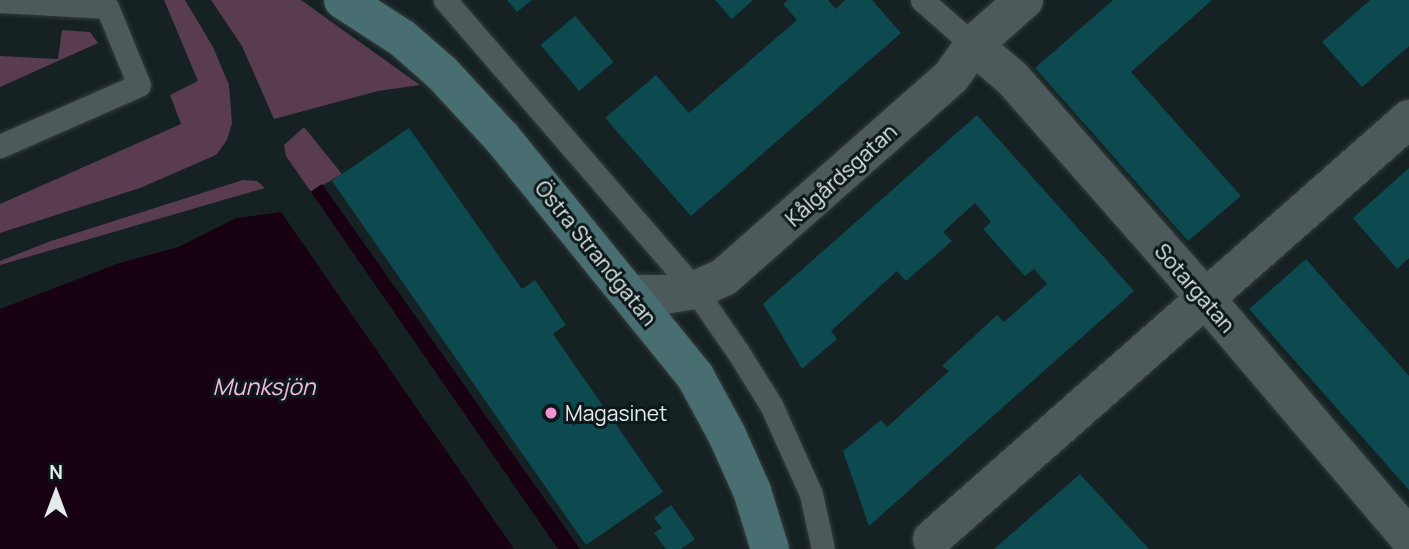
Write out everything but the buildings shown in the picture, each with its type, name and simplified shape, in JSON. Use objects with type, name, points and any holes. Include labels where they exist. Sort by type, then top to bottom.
[{"type":"main road","name":"Östra Strandgatan","points":[[349,2],[402,38],[442,73],[503,139],[695,376],[727,435],[752,491],[770,549]]},
{"type":"street","name":"Kålgårdsgatan","points":[[629,294],[670,294],[695,290],[724,277],[951,77],[973,45],[1024,0]]},
{"type":"street","name":"Sotargatan","points":[[973,45],[1012,78],[1205,298],[1409,538]]},
{"type":"street","points":[[932,538],[1409,119]]},
{"type":"lane","points":[[446,0],[695,290],[771,405],[811,494],[823,549]]},
{"type":"lane","points":[[922,0],[973,45]]},
{"type":"lane","points":[[0,1],[107,7],[139,85],[0,146]]},
{"type":"shaded area","points":[[164,0],[185,0],[213,47],[229,85],[232,123],[227,140],[216,155],[140,188],[0,233],[0,204],[181,124],[170,95],[198,81]]},
{"type":"shaded area","points":[[211,0],[301,0],[420,85],[378,91],[274,119],[242,46]]},
{"type":"shaded area","points":[[62,30],[90,32],[98,43],[0,87],[0,56],[58,59]]},
{"type":"shaded area","points":[[304,127],[342,174],[311,192],[286,156],[284,145]]},
{"type":"shaded area","points":[[243,180],[257,181],[265,188],[0,265],[0,261],[51,241]]},
{"type":"water","name":"Munksjön","points":[[322,184],[580,549],[0,549],[0,309],[119,263],[178,247],[236,218],[281,212]]},
{"type":"pier","points":[[309,189],[558,549],[514,549],[281,212],[236,218],[178,247],[119,263],[0,309],[0,305],[14,298],[118,260],[176,244],[235,214],[280,209]]},
{"type":"place","name":"Magasinet","points":[[551,413]]}]
